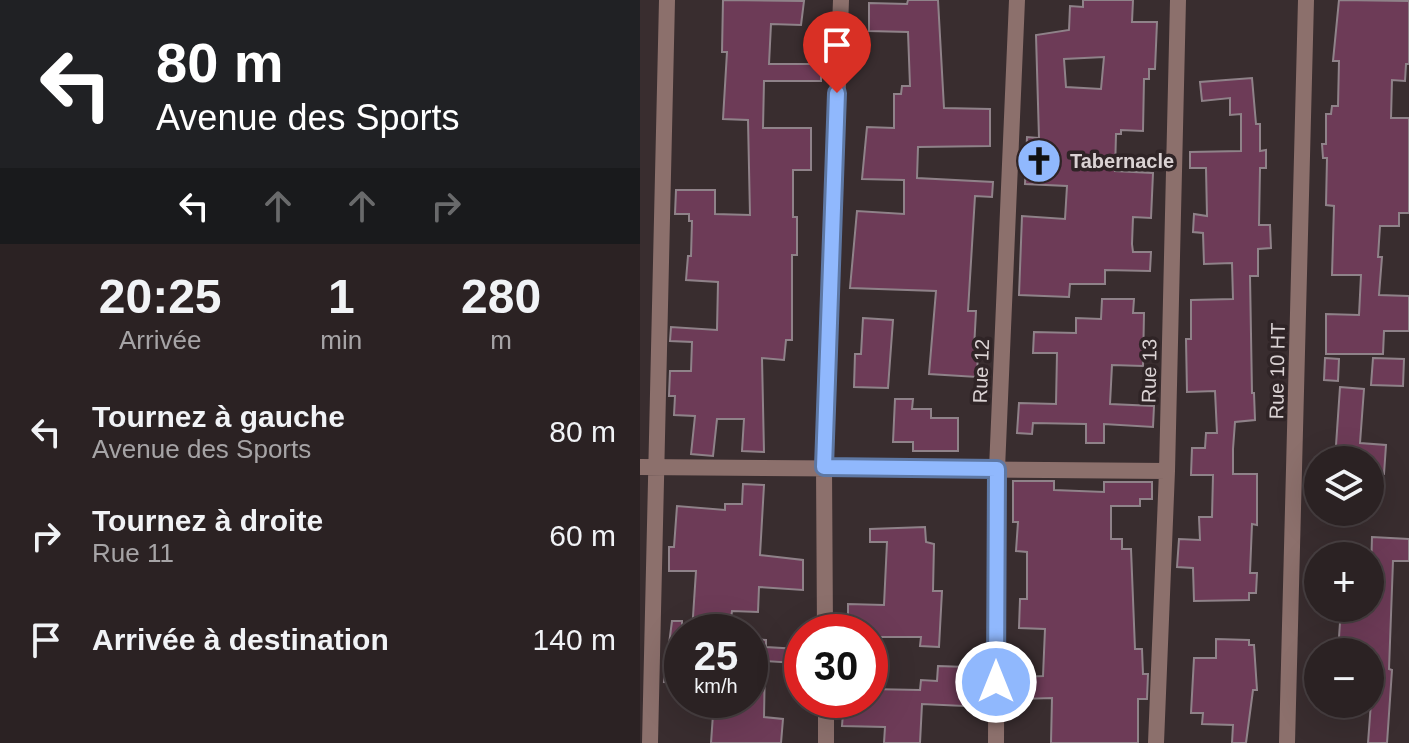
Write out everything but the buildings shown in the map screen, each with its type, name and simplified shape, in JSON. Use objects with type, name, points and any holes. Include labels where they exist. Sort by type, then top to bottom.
[{"type":"street","points":[[650,743],[667,0]]},
{"type":"street","points":[[825,614],[824,467],[841,0]]},
{"type":"street","name":"Rue 12","points":[[996,743],[997,469],[1017,0]]},
{"type":"street","name":"Rue 13","points":[[1156,743],[1167,471],[1178,0]]},
{"type":"street","name":"Rue 10 HT","points":[[1287,743],[1306,0]]},
{"type":"street","points":[[640,467],[1167,471]]},
{"type":"street","points":[[826,718],[826,743]]},
{"type":"place","name":"Tabernacle","points":[[1039,161]]},
{"type":"route","points":[[837,93],[824,467],[997,469],[996,682]]}]
